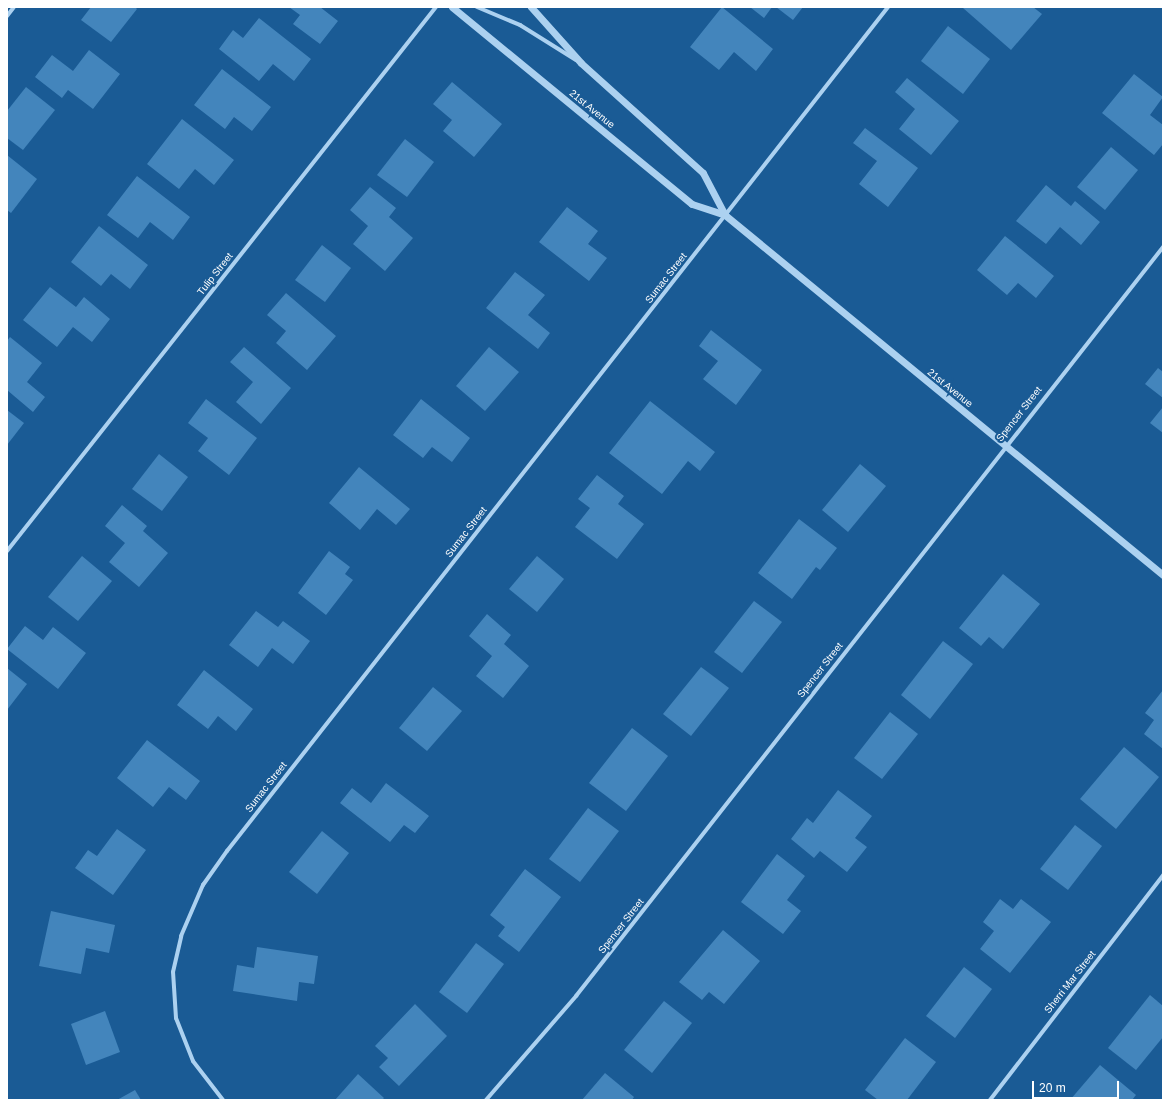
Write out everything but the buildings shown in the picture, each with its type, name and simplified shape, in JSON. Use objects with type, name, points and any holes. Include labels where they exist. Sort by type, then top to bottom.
[{"type":"street","points":[[7,16],[14,7]]},
{"type":"street","name":"Tulip Street","points":[[7,551],[436,7]]},
{"type":"street","name":"21st Avenue","points":[[452,7],[692,204],[725,215],[1163,575]]},
{"type":"street","points":[[477,7],[520,25],[581,64]]},
{"type":"street","name":"21st Avenue","points":[[531,7],[581,64],[703,173],[725,215]]},
{"type":"street","name":"Sumac Street","points":[[223,1100],[193,1061],[176,1018],[173,972],[181,936],[203,885],[236,838],[888,7]]},
{"type":"street","name":"Spencer Street","points":[[486,1100],[576,996],[1004,445],[1163,247]]},
{"type":"street","name":"Sherri Mar Street","points":[[990,1100],[1163,875]]}]
